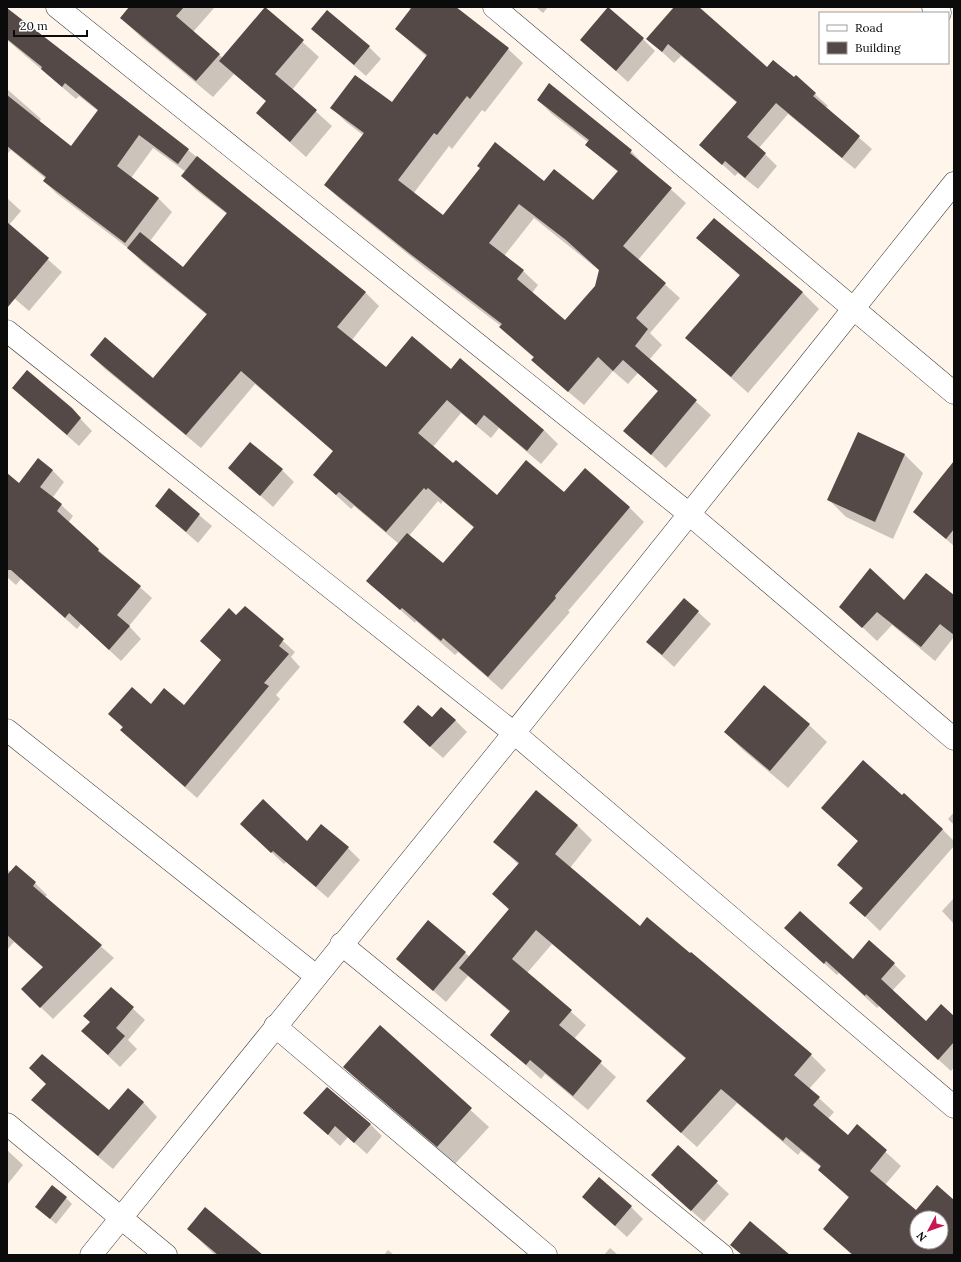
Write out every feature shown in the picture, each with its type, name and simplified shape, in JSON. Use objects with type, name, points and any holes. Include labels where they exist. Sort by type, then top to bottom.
[{"type":"street","points":[[57,7],[688,513],[954,739]]},
{"type":"street","points":[[494,7],[954,393]]},
{"type":"street","points":[[91,1255],[341,944],[514,733],[688,513],[954,183]]},
{"type":"street","points":[[7,331],[514,733],[954,1107]]},
{"type":"street","points":[[7,730],[316,976]]},
{"type":"street","points":[[341,944],[722,1255]]},
{"type":"street","points":[[275,1026],[546,1255]]},
{"type":"street","points":[[7,1124],[166,1255]]},
{"type":"building","points":[[129,7],[184,7],[176,16],[220,54],[196,81],[120,18]]},
{"type":"building","points":[[265,7],[304,40],[275,74],[317,110],[290,142],[256,113],[266,101],[219,61]]},
{"type":"building","points":[[412,7],[456,7],[509,48],[470,99],[467,96],[437,135],[434,133],[398,180],[443,215],[480,168],[477,166],[495,142],[544,181],[554,169],[593,200],[618,171],[585,145],[589,140],[537,100],[549,83],[632,150],[630,153],[672,188],[623,246],[666,283],[636,318],[648,329],[635,346],[697,400],[651,455],[623,431],[658,391],[623,360],[613,371],[598,357],[568,392],[531,360],[534,357],[499,327],[502,324],[409,253],[324,185],[364,133],[330,108],[355,75],[392,102],[427,55],[395,29]],"holes":[[[519,204],[566,240],[599,270],[595,286],[565,320],[517,279],[524,270],[489,243]]]},
{"type":"building","points":[[608,7],[644,38],[616,71],[580,40]]},
{"type":"building","points":[[674,7],[699,7],[767,67],[773,60],[794,77],[796,75],[816,93],[813,96],[860,136],[842,158],[776,103],[747,137],[766,153],[745,178],[725,161],[722,165],[699,145],[737,102],[668,44],[662,52],[646,39]]},
{"type":"building","points":[[7,8],[189,149],[178,164],[139,135],[117,166],[159,198],[125,243],[43,181],[46,177],[7,146],[7,95],[71,146],[98,110],[65,83],[62,87],[41,69],[42,67],[7,39]]},
{"type":"building","points":[[327,10],[370,46],[354,65],[311,29]]},
{"type":"building","points":[[197,156],[366,292],[337,327],[386,367],[412,336],[451,369],[460,358],[544,430],[527,451],[484,415],[476,425],[447,400],[418,433],[453,463],[456,460],[497,495],[526,460],[564,492],[585,468],[630,507],[555,596],[556,598],[488,677],[443,638],[441,641],[402,608],[400,610],[366,581],[407,533],[443,563],[474,527],[428,488],[426,490],[424,488],[386,532],[339,492],[336,495],[313,475],[333,451],[241,371],[186,435],[90,355],[105,337],[153,378],[207,314],[127,248],[140,232],[183,267],[227,213],[181,176]]},
{"type":"building","points":[[714,218],[803,292],[731,377],[685,338],[740,275],[696,238]]},
{"type":"building","points":[[7,222],[49,258],[7,308]]},
{"type":"building","points":[[27,370],[72,408],[81,418],[67,435],[12,388]]},
{"type":"building","points":[[858,432],[905,454],[875,522],[827,500]]},
{"type":"building","points":[[250,442],[283,469],[260,496],[228,468]]},
{"type":"building","points":[[38,458],[53,470],[40,487],[62,504],[57,511],[99,549],[98,551],[141,586],[117,615],[130,626],[109,650],[69,613],[65,618],[11,570],[7,570],[7,473],[19,483]]},
{"type":"building","points":[[954,461],[954,529],[946,539],[913,512]]},
{"type":"building","points":[[169,488],[200,514],[186,532],[155,506]]},
{"type":"building","points":[[870,568],[904,600],[926,573],[954,595],[954,635],[940,624],[921,647],[877,612],[862,628],[839,607]]},
{"type":"building","points":[[684,598],[699,611],[662,655],[646,642]]},
{"type":"building","points":[[245,606],[284,639],[279,646],[289,654],[264,683],[269,686],[185,787],[120,730],[123,727],[108,714],[132,687],[151,704],[164,688],[184,705],[221,660],[200,641],[229,608],[236,615]]},
{"type":"building","points":[[764,685],[810,724],[770,771],[724,732]]},
{"type":"building","points":[[418,705],[432,717],[441,707],[456,720],[430,747],[403,722]]},
{"type":"building","points":[[863,760],[902,795],[904,793],[943,829],[865,917],[849,903],[863,888],[837,865],[858,841],[821,808]]},
{"type":"building","points":[[536,790],[578,825],[555,854],[640,926],[647,917],[812,1054],[794,1075],[820,1097],[813,1105],[848,1135],[857,1124],[887,1150],[870,1171],[916,1210],[937,1185],[954,1200],[954,1255],[853,1255],[823,1229],[849,1197],[818,1170],[821,1166],[786,1137],[783,1141],[721,1089],[681,1133],[646,1101],[686,1058],[536,930],[512,959],[572,1010],[559,1025],[602,1061],[573,1096],[530,1060],[526,1065],[490,1035],[510,1011],[459,968],[509,909],[492,894],[519,863],[493,842]]},
{"type":"building","points":[[263,799],[307,841],[321,824],[349,847],[316,887],[273,851],[271,853],[240,824]]},
{"type":"building","points":[[16,865],[36,882],[33,886],[102,945],[40,1008],[21,989],[43,967],[7,935],[7,875]]},
{"type":"building","points":[[800,911],[853,959],[869,940],[895,963],[881,979],[926,1021],[941,1004],[954,1016],[954,1042],[938,1060],[866,994],[865,996],[826,961],[824,964],[784,928]]},
{"type":"building","points":[[428,920],[466,952],[433,991],[396,959]]},
{"type":"building","points":[[111,987],[134,1007],[116,1028],[125,1036],[108,1055],[81,1031],[90,1022],[83,1016]]},
{"type":"building","points":[[380,1025],[472,1108],[437,1147],[343,1067]]},
{"type":"building","points":[[42,1054],[109,1110],[128,1088],[144,1102],[98,1156],[31,1100],[46,1084],[29,1068]]},
{"type":"building","points":[[327,1087],[371,1124],[354,1143],[335,1126],[328,1135],[303,1113]]},
{"type":"building","points":[[678,1145],[718,1181],[691,1211],[651,1175]]},
{"type":"building","points":[[599,1177],[632,1206],[615,1226],[582,1197]]},
{"type":"building","points":[[52,1185],[67,1197],[50,1219],[35,1207]]},
{"type":"building","points":[[205,1207],[263,1255],[218,1255],[187,1229]]},
{"type":"building","points":[[750,1221],[790,1255],[742,1255],[730,1245]]}]
